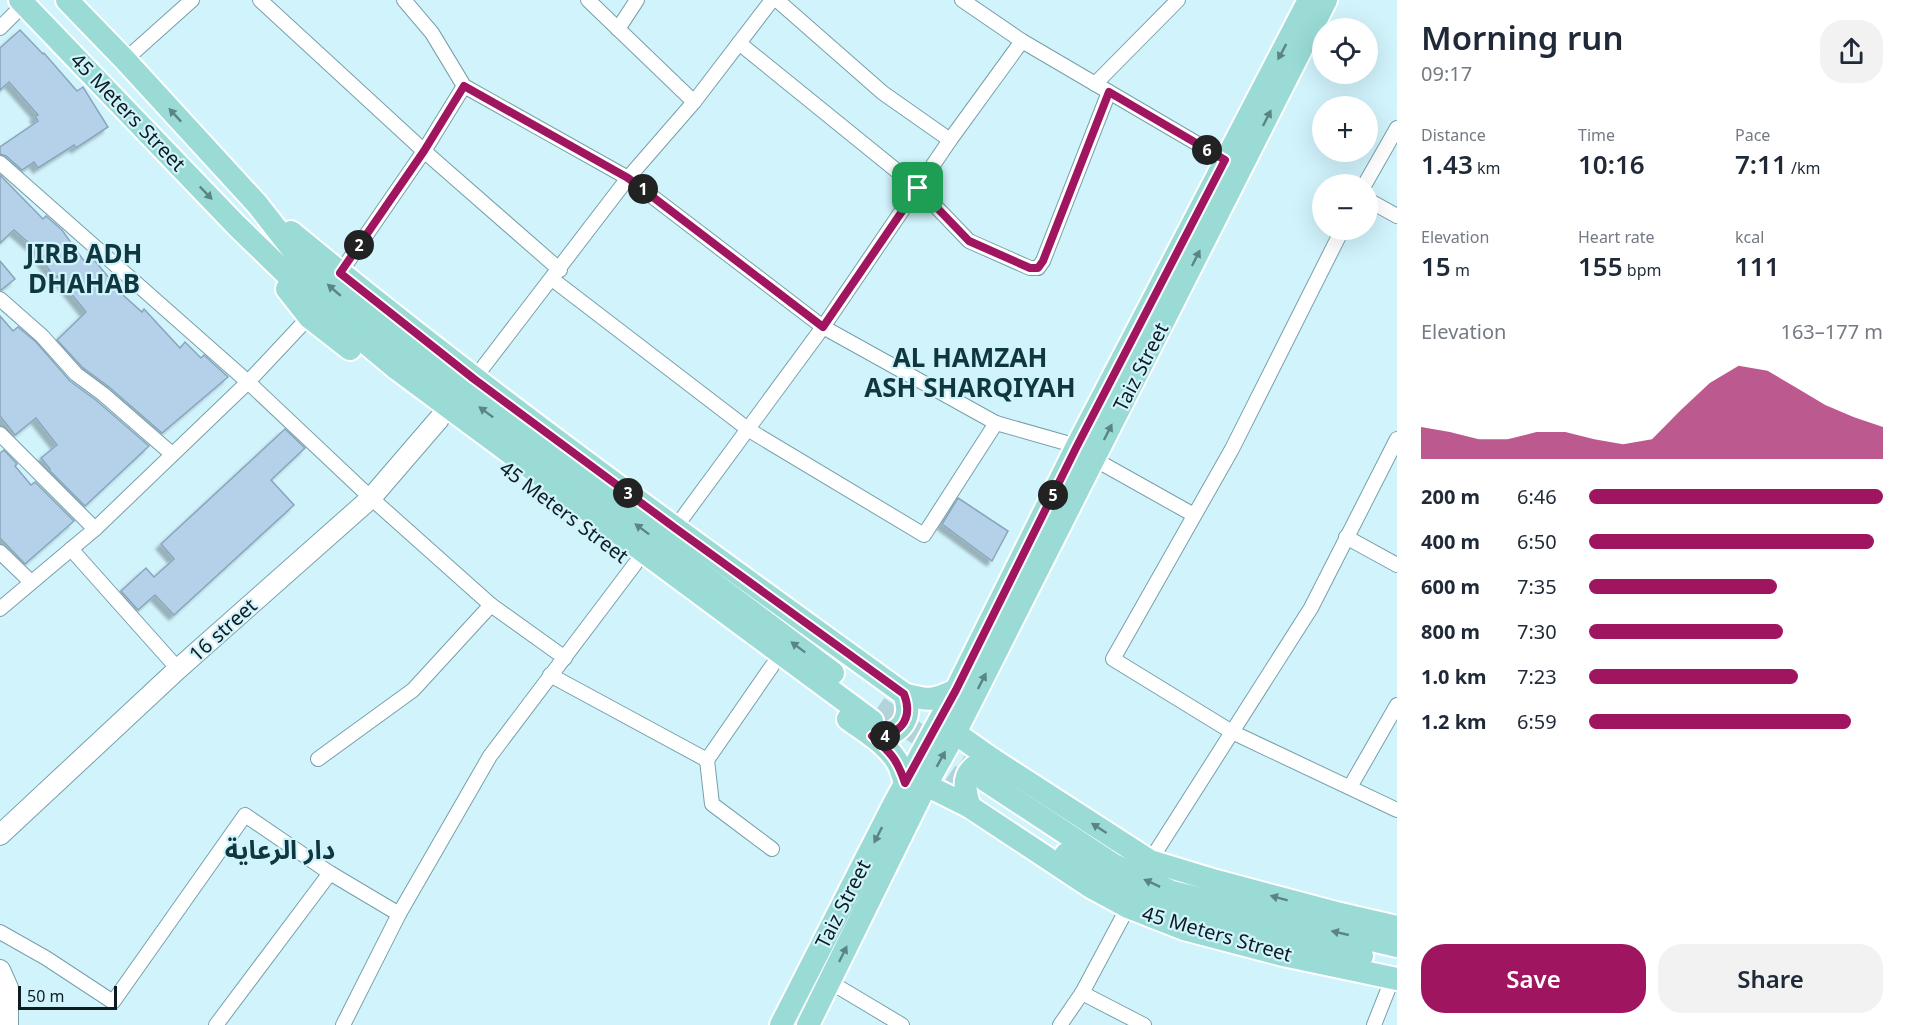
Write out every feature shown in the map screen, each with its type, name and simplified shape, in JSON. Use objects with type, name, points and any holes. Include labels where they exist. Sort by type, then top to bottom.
[{"type":"main road","name":"45 Meters Street","points":[[67,0],[258,204],[303,263],[406,352],[874,721],[889,751],[915,784],[981,785],[1150,861],[1216,881],[1397,927]]},
{"type":"main road","name":"Taiz Street","points":[[1233,165],[1309,0]]},
{"type":"main road","name":"Taiz Street","points":[[808,1025],[830,982],[956,690],[1085,452],[1233,165],[1326,0]]},
{"type":"main road","name":"45 Meters Street","points":[[22,2],[236,225],[306,293],[397,369],[874,721]]},
{"type":"main road","name":"45 Meters Street","points":[[258,204],[340,273],[474,379],[904,694],[938,699],[956,690]]},
{"type":"main road","name":"45 Meters Street","points":[[236,225],[309,317],[439,419],[772,666],[874,721]]},
{"type":"main road","name":"Taiz Street","points":[[781,1025],[915,784],[955,733],[1085,452]]},
{"type":"main road","points":[[874,721],[883,736],[894,733],[902,725],[907,715],[908,704],[904,694]]},
{"type":"main road","name":"45 Meters Street","points":[[955,733],[981,785],[1091,887],[1128,907],[1184,929],[1283,955],[1396,974]]},
{"type":"main road","name":"45 Meters Street","points":[[981,785],[1114,865],[1172,892],[1397,946]]},
{"type":"main road","name":"45 Meters Street","points":[[981,785],[1072,858],[1154,903],[1396,974]]},
{"type":"street","points":[[125,60],[192,0]]},
{"type":"street","points":[[260,0],[556,274],[749,430],[924,535],[996,423]]},
{"type":"street","points":[[404,0],[432,33],[464,86],[628,178],[823,327],[996,423],[1085,452],[1194,515]]},
{"type":"street","points":[[588,0],[694,102]]},
{"type":"street","points":[[618,29],[637,0]]},
{"type":"street","points":[[474,379],[628,178],[694,102],[772,0]]},
{"type":"street","points":[[777,0],[883,93],[950,140]]},
{"type":"street","points":[[962,0],[1022,41],[1233,165]]},
{"type":"street","points":[[1095,84],[1178,0]]},
{"type":"street","points":[[0,28],[22,2]]},
{"type":"street","points":[[675,528],[823,327],[950,140],[1022,41]]},
{"type":"street","points":[[739,43],[918,188],[969,241],[1030,268],[1038,268],[1043,261],[1109,92]]},
{"type":"street","points":[[340,273],[424,151],[464,86]]},
{"type":"street","points":[[1371,174],[1397,128]]},
{"type":"street","points":[[0,163],[248,381],[372,498],[491,605],[565,658]]},
{"type":"street","points":[[1378,206],[1397,216]]},
{"type":"street","points":[[1337,240],[1232,449],[1113,659],[1232,732],[1397,810]]},
{"type":"street","points":[[0,299],[42,336],[76,374],[103,394],[172,454]]},
{"type":"street","points":[[0,609],[95,529],[248,381],[309,317]]},
{"type":"street","name":"16 street","points":[[0,835],[178,669],[372,498],[439,419]]},
{"type":"street","points":[[0,434],[95,529]]},
{"type":"street","points":[[1150,861],[1311,608],[1346,537],[1391,465],[1397,439]]},
{"type":"street","points":[[1346,537],[1397,565]]},
{"type":"street","points":[[71,549],[178,669]]},
{"type":"street","points":[[0,552],[31,582]]},
{"type":"street","points":[[343,1025],[399,914],[490,756],[634,564]]},
{"type":"street","points":[[318,759],[413,690],[491,605]]},
{"type":"street","points":[[772,666],[707,760],[712,804],[772,849]]},
{"type":"street","points":[[550,675],[707,760]]},
{"type":"street","points":[[1350,787],[1397,705]]},
{"type":"street","points":[[0,932],[113,1002],[245,815],[330,873],[399,914]]},
{"type":"street","points":[[216,1025],[330,873]]},
{"type":"street","points":[[1060,1025],[1082,993],[1128,907]]},
{"type":"street","points":[[0,970],[8,988],[8,1025]]},
{"type":"street","points":[[1374,1025],[1396,974]]},
{"type":"street","points":[[830,982],[903,1025]]},
{"type":"street","points":[[1082,993],[1144,1025]]},
{"type":"building","points":[[20,30],[44,53],[77,91],[83,87],[108,127],[76,148],[74,145],[38,168],[34,162],[22,170],[6,156],[0,154],[0,147],[38,121],[35,116],[38,115],[9,82],[0,90],[0,48]]},
{"type":"building","points":[[0,175],[43,219],[46,216],[62,230],[84,261],[91,256],[123,295],[142,312],[144,309],[180,348],[185,342],[201,358],[204,355],[228,377],[162,433],[82,367],[57,340],[86,312],[57,276],[55,278],[42,260],[46,258],[14,230],[0,243]]},
{"type":"building","points":[[0,261],[15,279],[1,290],[0,290]]},
{"type":"building","points":[[0,316],[13,331],[18,327],[36,342],[70,381],[149,446],[85,506],[49,470],[41,458],[57,445],[36,418],[15,435],[0,416]]},
{"type":"building","points":[[285,429],[305,448],[271,480],[294,505],[174,615],[155,595],[138,610],[121,591],[146,568],[154,577],[174,559],[161,544]]},
{"type":"building","points":[[4,450],[31,485],[35,482],[74,521],[25,564],[0,538],[0,453]]},
{"type":"building","points":[[958,498],[1008,531],[992,561],[942,524]]},
{"type":"tunnel","points":[[878,707],[985,780]]},
{"type":"tunnel","points":[[922,756],[975,793]]},
{"type":"district","name":"JIRB ADH DHAHAB","points":[[84,269]]},
{"type":"district","name":"AL HAMZAH ASH SHARQIYAH","points":[[970,373]]},
{"type":"district","name":"دار الرعاية","points":[[280,850]]},
{"type":"route","points":[[464,86],[628,178],[823,327],[918,188],[969,241],[1030,268],[1038,268],[1043,261],[1109,92],[1225,160],[1077,446],[956,690],[905,783],[898,764],[889,751],[872,736],[894,733],[902,725],[907,715],[908,704],[904,694],[474,379],[340,273],[424,151],[464,86]]}]
